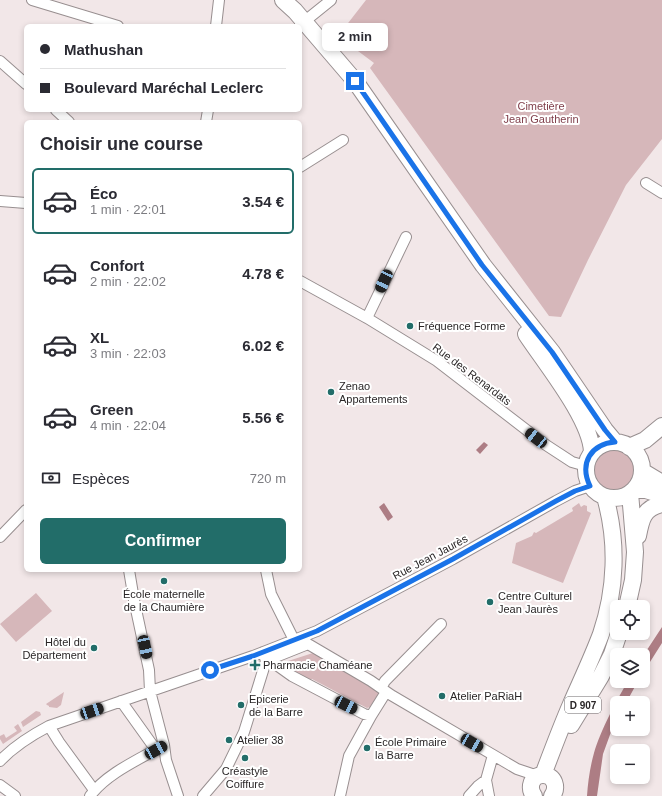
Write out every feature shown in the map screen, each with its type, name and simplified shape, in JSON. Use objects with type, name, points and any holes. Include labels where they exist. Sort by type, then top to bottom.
[{"type":"main road","points":[[283,0],[301,24]]},
{"type":"main road","points":[[302,25],[355,81],[482,265],[539,354],[573,403],[590,437],[587,480],[590,486],[596,493],[613,499],[622,497],[632,492],[646,490],[662,495]]},
{"type":"main road","points":[[482,265],[552,352],[605,430],[622,444],[634,451],[642,467],[662,483]]},
{"type":"main road","points":[[589,459],[599,446],[607,443],[622,444],[645,440],[662,426]]},
{"type":"main road","points":[[635,552],[632,492],[639,484],[647,451],[662,432]]},
{"type":"main road","name":"D 907","points":[[546,787],[601,634],[607,612],[612,582],[614,547],[612,523],[605,497]]},
{"type":"main road","points":[[629,600],[633,580],[635,552],[641,519],[651,508],[662,504]]},
{"type":"main road","name":"D 907","points":[[546,787],[573,720],[601,676],[612,654],[617,640]]},
{"type":"street","points":[[32,0],[111,24]]},
{"type":"street","points":[[216,24],[219,0]]},
{"type":"street","points":[[301,24],[331,0]]},
{"type":"street","points":[[0,61],[24,82]]},
{"type":"street","points":[[58,112],[67,120]]},
{"type":"street","points":[[302,166],[343,140]]},
{"type":"street","points":[[646,182],[662,193]]},
{"type":"street","points":[[0,201],[24,203]]},
{"type":"street","points":[[367,318],[406,237]]},
{"type":"street","name":"Rue des Renardats","points":[[302,282],[367,318],[437,361],[546,445],[572,462],[589,459]]},
{"type":"street","name":"Rue Jean Jaurès","points":[[302,641],[317,631],[453,559],[568,495],[590,486]]},
{"type":"street","points":[[0,537],[24,512]]},
{"type":"street","points":[[129,572],[134,600],[150,670],[150,691],[160,748]]},
{"type":"street","points":[[266,572],[271,594],[302,641],[546,787]]},
{"type":"street","points":[[340,796],[349,756],[371,716],[383,690],[385,681],[441,624]]},
{"type":"street","points":[[0,761],[18,744],[48,726],[161,687],[267,658],[302,641]]},
{"type":"street","points":[[267,658],[273,658],[302,641]]},
{"type":"street","points":[[267,658],[292,676],[358,711],[371,716]]},
{"type":"street","points":[[203,796],[226,769],[244,732],[267,658]]},
{"type":"street","points":[[150,670],[161,687]]},
{"type":"street","points":[[121,701],[160,748],[166,760],[178,796]]},
{"type":"street","points":[[48,726],[92,793],[120,770],[160,748]]},
{"type":"street","points":[[489,796],[486,780],[493,755]]},
{"type":"street","points":[[470,796],[478,786],[486,780]]},
{"type":"street","points":[[0,785],[15,796]]},
{"type":"green space","name":"Cimetière Jean Gautherin","points":[[366,0],[662,0],[662,139],[626,185],[561,317],[549,316],[370,68],[374,63],[338,36]]},
{"type":"green space","points":[[613,446],[626,450],[632,456],[636,469],[632,482],[626,488],[613,492],[600,488],[594,482],[590,469],[594,456],[600,450]]},
{"type":"green space","points":[[579,503],[581,507],[584,505],[587,506],[587,511],[591,513],[563,583],[512,563],[516,543],[532,536],[534,532],[536,533],[573,511],[572,508]]},
{"type":"green space","points":[[36,593],[52,611],[16,642],[0,624]]},
{"type":"green space","points":[[316,652],[379,691],[370,707],[367,708],[312,679],[309,681],[283,666],[285,662]]},
{"type":"green space","points":[[64,692],[61,705],[57,708],[49,707],[46,704]]},
{"type":"green space","points":[[36,711],[40,712],[41,715],[23,727],[21,722]]},
{"type":"green space","points":[[18,724],[22,731],[3,744],[0,736],[4,734],[6,738],[17,731],[14,727]]},
{"type":"shaded area","points":[[484,442],[488,445],[480,454],[476,450]]},
{"type":"shaded area","points":[[384,503],[393,517],[388,521],[379,507]]},
{"type":"shaded area","points":[[662,627],[662,643],[650,662],[650,648],[648,648]]},
{"type":"shaded area","points":[[624,688],[634,688],[630,696],[619,696]]},
{"type":"shaded area","points":[[610,715],[610,735],[603,754],[597,796],[587,796],[590,769],[593,758],[600,736]]},
{"type":"place","name":"Fréquence Forme","points":[[410,326]]},
{"type":"place","name":"Zenao Appartements","points":[[331,392]]},
{"type":"place","name":"École maternelle de la Chaumière","points":[[164,581]]},
{"type":"place","name":"Centre Culturel Jean Jaurès","points":[[490,602]]},
{"type":"place","name":"Hôtel du Département","points":[[94,648]]},
{"type":"place","name":"Pharmacie Chaméane","points":[[255,665]]},
{"type":"place","name":"Atelier PaRiaH","points":[[442,696]]},
{"type":"place","name":"Epicerie de la Barre","points":[[241,705]]},
{"type":"place","name":"Atelier 38","points":[[229,740]]},
{"type":"place","name":"École Primaire la Barre","points":[[367,748]]},
{"type":"place","name":"Créastyle Coiffure","points":[[245,758]]},
{"type":"route","points":[[210,670],[253,656],[317,631],[453,559],[556,501],[575,491],[590,486],[586,473],[588,458],[599,446],[615,442],[605,430],[552,352],[482,265],[355,81]]}]
